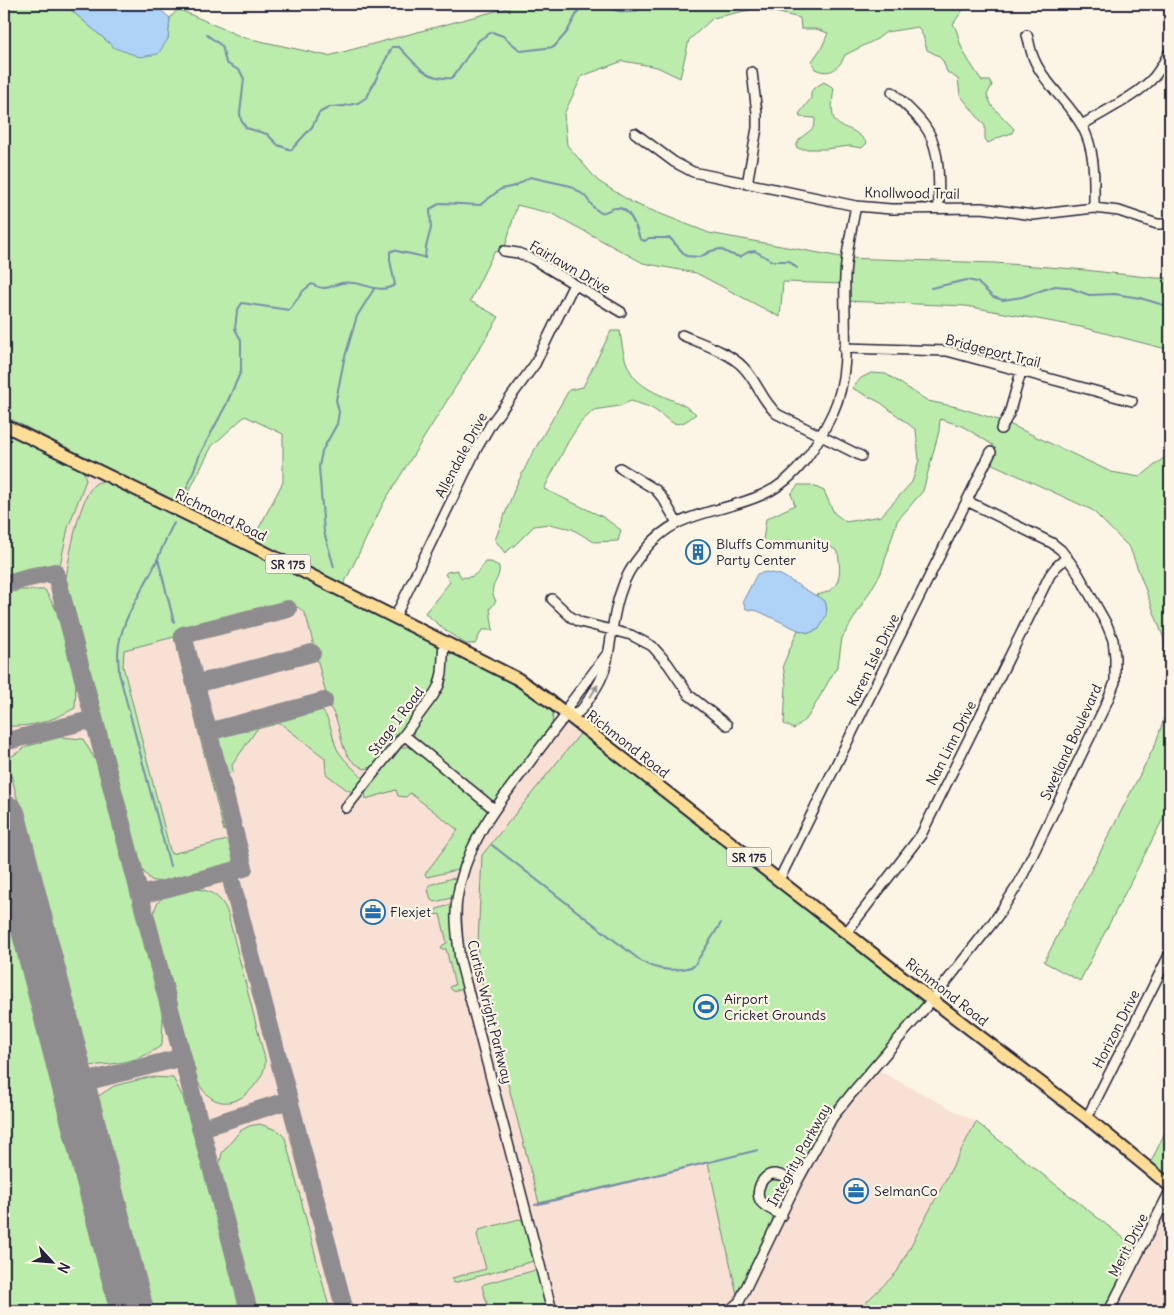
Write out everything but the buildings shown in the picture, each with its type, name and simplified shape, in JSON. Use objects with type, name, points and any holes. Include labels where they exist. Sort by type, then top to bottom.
[{"type":"main road","name":"Richmond Road","points":[[4,425],[518,679],[1087,1118],[1170,1186]]},
{"type":"street","points":[[1027,35],[1032,54],[1038,66],[1082,125],[1089,142],[1093,160],[1094,208]]},
{"type":"street","points":[[1082,125],[1138,91],[1159,71],[1169,54]]},
{"type":"street","points":[[747,184],[757,128],[752,72]]},
{"type":"street","points":[[892,92],[924,124],[933,141],[938,165],[939,208]]},
{"type":"street","name":"Knollwood Trail","points":[[635,133],[668,159],[686,170],[856,206],[891,209],[994,209],[1033,215],[1094,208],[1119,211],[1157,224],[1170,224]]},
{"type":"street","points":[[566,715],[578,713],[601,680],[607,664],[620,591],[644,550],[677,523],[704,512],[750,500],[772,490],[801,466],[812,452],[839,395],[843,376],[845,272],[856,206]]},
{"type":"street","name":"Fairlawn Drive","points":[[504,251],[518,253],[531,258],[621,312]]},
{"type":"street","name":"Allendale Drive","points":[[394,617],[480,444],[494,420],[535,364],[574,284]]},
{"type":"street","points":[[682,335],[736,360],[750,375],[772,409],[787,420],[861,456]]},
{"type":"street","name":"Bridgeport Trail","points":[[844,348],[948,351],[1132,401]]},
{"type":"street","points":[[1001,429],[1009,414],[1021,372]]},
{"type":"street","name":"Karen Isle Drive","points":[[779,880],[990,452]]},
{"type":"street","points":[[620,468],[656,490],[677,523]]},
{"type":"street","name":"Swetland Boulevard","points":[[932,1000],[997,917],[1019,883],[1115,682],[1113,640],[1107,625],[1062,550],[1052,543],[966,501]]},
{"type":"street","name":"Nan Linn Drive","points":[[846,933],[921,835],[1050,575],[1067,557]]},
{"type":"street","points":[[552,599],[576,620],[638,638],[652,646],[690,694],[727,725]]},
{"type":"street","name":"Stage I Road","points":[[346,808],[404,735],[439,685],[442,673],[444,641]]},
{"type":"street","name":"Curtiss Wright Parkway","points":[[552,1311],[460,960],[456,923],[457,900],[462,873],[474,842],[494,809],[566,715]]},
{"type":"street","points":[[404,735],[494,809]]},
{"type":"street","name":"Horizon Drive","points":[[1087,1118],[1170,953]]},
{"type":"street","name":"Integrity Parkway","points":[[726,1311],[739,1302],[797,1182],[832,1118],[932,1000]]},
{"type":"street","points":[[782,1215],[761,1202],[758,1194],[760,1186],[763,1180],[770,1175],[776,1174],[797,1182]]},
{"type":"street","name":"Merit Drive","points":[[1110,1311],[1170,1191]]},
{"type":"shaded area","points":[[4,73],[176,207],[170,528],[491,683],[581,733],[482,855],[539,1203],[709,1162],[739,1300],[832,1118],[874,1068],[976,1122],[897,1272],[857,1311],[4,1311]]},
{"type":"shaded area","points":[[1170,1191],[1170,1311],[1109,1311]]},
{"type":"green space","points":[[4,4],[64,4],[115,48],[168,39],[170,18],[178,9],[242,37],[328,56],[522,4],[967,4],[953,24],[961,46],[982,81],[990,81],[992,85],[987,95],[992,106],[1014,129],[1012,133],[988,143],[985,139],[985,126],[960,95],[958,79],[947,72],[943,61],[937,55],[927,50],[918,27],[886,32],[877,39],[845,55],[837,67],[825,72],[815,69],[812,61],[822,47],[828,33],[816,29],[801,29],[800,18],[758,8],[713,18],[689,40],[680,78],[657,67],[623,61],[582,76],[564,114],[567,145],[598,181],[633,203],[709,233],[847,258],[995,263],[1170,278],[1170,350],[1081,327],[966,306],[844,301],[844,284],[783,282],[780,317],[696,273],[643,263],[553,214],[517,205],[504,251],[494,252],[470,301],[499,317],[384,502],[341,590],[250,545],[283,482],[283,434],[245,416],[212,446],[179,511],[169,506],[169,499],[4,416]]},
{"type":"green space","points":[[824,82],[834,88],[832,104],[835,121],[852,130],[867,143],[862,148],[850,146],[826,149],[800,149],[796,147],[799,140],[813,128],[815,122],[815,118],[800,117],[799,114],[811,98],[811,92],[814,88]]},
{"type":"green space","points":[[611,331],[620,331],[627,364],[636,379],[643,386],[682,404],[696,414],[688,420],[677,424],[672,423],[651,408],[631,401],[619,406],[594,410],[581,422],[568,442],[544,489],[603,517],[621,530],[618,541],[594,542],[572,529],[549,524],[534,526],[505,553],[495,540],[515,488],[569,390],[583,387]]},
{"type":"green space","points":[[871,373],[886,374],[928,401],[957,407],[1005,422],[1111,472],[1140,477],[1170,453],[1170,701],[1164,639],[1130,548],[1092,510],[986,461],[993,445],[962,426],[940,419],[939,431],[923,491],[897,521],[881,573],[842,638],[838,665],[808,717],[794,729],[784,724],[786,685],[783,665],[798,630],[809,633],[819,629],[827,609],[825,601],[816,595],[831,590],[835,585],[839,574],[839,560],[838,552],[827,544],[811,547],[789,540],[769,552],[763,540],[766,519],[795,505],[791,494],[798,485],[811,485],[824,491],[834,513],[846,522],[881,516],[912,482],[919,460],[916,430],[881,403],[852,388],[861,378]]},
{"type":"green space","points":[[4,430],[80,468],[84,473],[86,480],[68,528],[59,570],[45,566],[4,575]]},
{"type":"green space","points":[[106,480],[434,641],[439,647],[441,657],[437,684],[375,766],[365,769],[355,763],[344,749],[334,714],[329,706],[307,619],[300,608],[287,606],[182,634],[181,641],[175,642],[174,637],[124,650],[123,666],[171,854],[227,840],[234,844],[238,859],[232,864],[159,882],[151,880],[143,871],[66,578],[76,528],[84,502],[95,484]]},
{"type":"green space","points":[[485,562],[491,562],[499,566],[498,576],[493,587],[493,595],[496,601],[490,609],[493,630],[482,630],[475,644],[466,644],[446,631],[425,613],[450,582],[445,574],[447,572],[457,570],[461,577],[469,577],[478,572]]},
{"type":"green space","points":[[20,590],[45,590],[58,613],[76,682],[75,708],[41,723],[24,726],[4,726],[4,594]]},
{"type":"green space","points":[[177,648],[181,648],[184,652],[229,824],[227,830],[224,831]]},
{"type":"green space","points":[[450,651],[523,687],[550,709],[553,714],[552,726],[495,801],[492,801],[414,737],[413,730],[443,690],[446,681],[446,663]]},
{"type":"green space","points":[[1170,701],[1170,805],[1080,981],[1044,962],[1155,745]]},
{"type":"green space","points":[[317,706],[328,720],[337,749],[363,779],[353,792],[347,790],[326,774],[325,758],[280,723],[257,729],[232,765],[233,772],[222,775],[216,745],[222,734],[228,730]]},
{"type":"green space","name":"Airport Cricket Grounds","points":[[584,729],[932,1000],[834,1109],[819,1132],[803,1164],[797,1171],[792,1174],[764,1174],[756,1184],[753,1192],[754,1198],[772,1217],[774,1223],[737,1295],[708,1162],[539,1203],[477,965],[482,855]]},
{"type":"green space","points":[[61,737],[83,739],[97,763],[144,934],[163,1017],[162,1045],[144,1056],[126,1062],[86,1066],[7,759],[28,746]]},
{"type":"green space","points":[[408,746],[416,747],[486,808],[488,812],[461,869],[427,877],[425,874],[458,830],[410,793],[406,797],[398,796],[396,790],[366,799],[365,792],[401,748]]},
{"type":"green space","points":[[4,874],[108,1275],[117,1311],[4,1311]]},
{"type":"green space","points":[[452,878],[457,880],[456,897],[435,902],[431,900],[428,889],[429,885]]},
{"type":"green space","points":[[196,889],[215,895],[227,911],[265,1059],[264,1070],[255,1085],[241,1098],[233,1101],[218,1101],[210,1097],[198,1082],[154,915],[159,901],[163,897],[169,894]]},
{"type":"green space","points":[[450,905],[454,908],[464,988],[453,991],[450,988],[455,985],[446,949],[441,949],[447,943],[440,914],[434,915],[437,909]]},
{"type":"green space","points":[[149,1077],[173,1078],[183,1097],[242,1311],[149,1311],[94,1099],[114,1086]]},
{"type":"green space","points":[[976,1122],[1140,1251],[1109,1311],[857,1311],[897,1272]]},
{"type":"green space","points":[[1170,1122],[1170,1179],[1167,1183],[1148,1168]]},
{"type":"green space","points":[[260,1124],[279,1131],[285,1138],[330,1311],[257,1311],[219,1167],[222,1153],[240,1131],[249,1126]]},
{"type":"green space","points":[[775,1180],[780,1181],[786,1187],[786,1197],[780,1203],[775,1204],[770,1203],[764,1197],[763,1192],[764,1187],[770,1181]]},
{"type":"green space","points":[[519,1219],[524,1221],[534,1261],[454,1283],[452,1278],[486,1269],[477,1235],[479,1230]]},
{"type":"green space","points":[[536,1270],[547,1311],[489,1311],[482,1286],[484,1284]]},
{"type":"water","points":[[64,4],[153,4],[170,18],[168,39],[158,54],[140,57],[115,48]]},
{"type":"water","points":[[766,572],[781,575],[825,601],[825,618],[819,629],[809,633],[798,630],[758,611],[746,609],[743,601],[757,574]]},
{"type":"waterway","points":[[207,35],[222,46],[226,63],[240,71],[244,79],[240,113],[241,120],[246,128],[267,134],[278,145],[291,150],[312,127],[319,113],[330,107],[358,103],[367,97],[392,47],[399,47],[428,74],[435,77],[452,78],[479,40],[492,32],[503,36],[521,51],[554,47],[567,32],[581,6],[585,4]]},
{"type":"waterway","points":[[596,4],[623,12],[635,11],[647,4]]},
{"type":"waterway","points":[[834,4],[838,7],[851,4]]},
{"type":"waterway","points":[[182,500],[200,454],[226,405],[241,371],[241,340],[235,329],[237,311],[242,303],[289,310],[304,290],[312,284],[321,288],[327,288],[349,282],[382,289],[395,285],[390,252],[394,250],[425,258],[431,228],[430,209],[441,203],[480,205],[501,189],[515,186],[530,177],[571,186],[585,196],[594,208],[601,213],[614,208],[621,208],[629,214],[640,239],[645,241],[649,238],[670,238],[686,256],[700,257],[720,249],[740,257],[748,252],[755,251],[772,261],[789,261],[797,268]]},
{"type":"waterway","points":[[931,288],[967,280],[977,282],[993,297],[1003,300],[1022,297],[1055,286],[1067,287],[1089,295],[1115,294],[1140,298],[1170,307]]},
{"type":"waterway","points":[[334,567],[324,532],[319,467],[322,451],[337,424],[339,412],[336,400],[344,360],[357,316],[374,289]]},
{"type":"waterway","points":[[170,866],[119,673],[118,653],[123,628],[128,616],[153,570],[174,523]]},
{"type":"waterway","points":[[158,559],[174,622]]},
{"type":"waterway","points":[[492,845],[641,961],[653,967],[674,970],[694,966],[721,923]]},
{"type":"waterway","points":[[535,1205],[758,1150]]},
{"type":"taxiway","points":[[4,584],[55,572],[249,1311]]},
{"type":"taxiway","points":[[141,895],[244,868],[183,635],[288,609]]},
{"type":"taxiway","points":[[196,684],[312,653]]},
{"type":"taxiway","points":[[208,732],[324,701]]},
{"type":"taxiway","points":[[4,742],[94,719]]},
{"type":"taxiway","points":[[229,872],[345,1311]]},
{"type":"taxiway","points":[[73,1085],[183,1057]]},
{"type":"taxiway","points":[[202,1128],[289,1100]]},
{"type":"runway","points":[[4,817],[132,1311]]},
{"type":"place","name":"Bluffs Community Party Center","points":[[698,552]]},
{"type":"place","name":"Flexjet","points":[[373,912]]},
{"type":"place","name":"Airport Cricket Grounds","points":[[706,1007]]},
{"type":"place","name":"SelmanCo","points":[[856,1191]]}]
